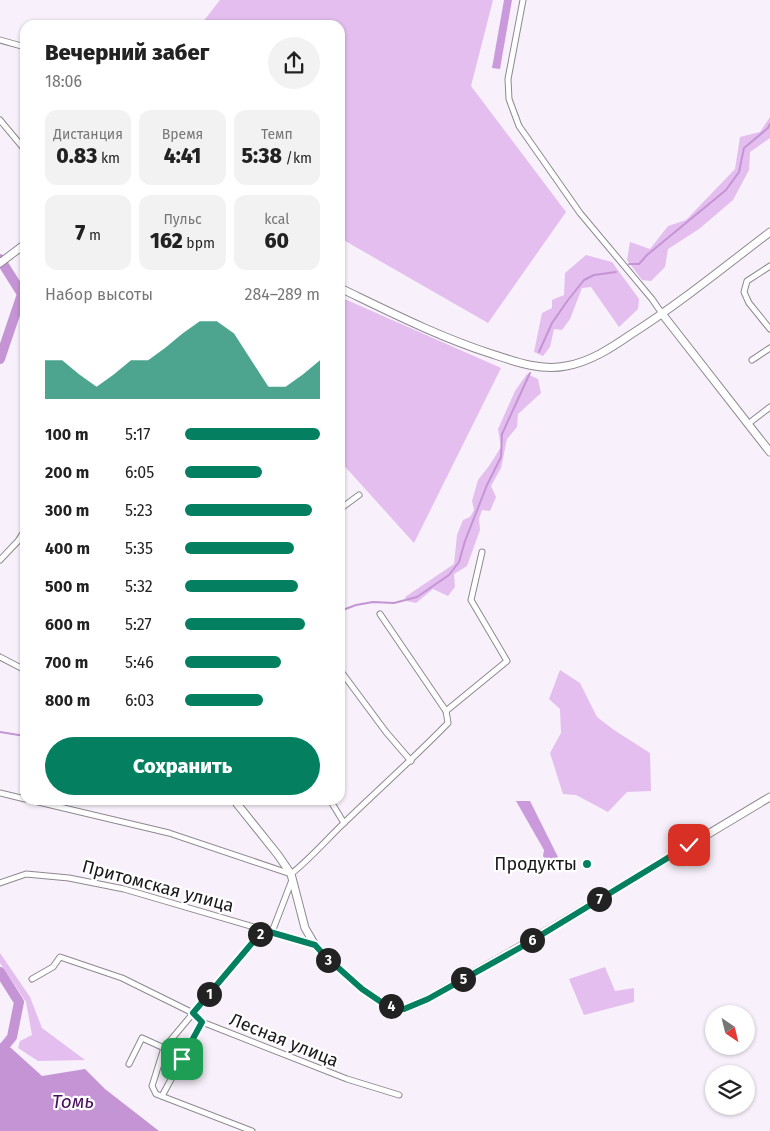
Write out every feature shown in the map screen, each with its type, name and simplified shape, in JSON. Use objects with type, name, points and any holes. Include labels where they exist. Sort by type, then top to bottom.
[{"type":"street","points":[[523,0],[508,79],[509,100],[519,126],[580,213],[652,299],[770,452]]},
{"type":"street","points":[[0,40],[20,46]]},
{"type":"street","points":[[0,120],[20,144]]},
{"type":"street","points":[[345,290],[458,342],[529,366],[564,367],[577,364],[604,352],[663,315],[770,232]]},
{"type":"street","points":[[0,263],[20,247]]},
{"type":"street","points":[[770,266],[747,281],[744,292],[749,303],[770,329]]},
{"type":"street","points":[[752,360],[770,348]]},
{"type":"street","points":[[748,424],[770,407]]},
{"type":"street","points":[[345,506],[359,495]]},
{"type":"street","points":[[0,560],[20,538]]},
{"type":"street","points":[[446,711],[507,661],[472,600],[482,552]]},
{"type":"street","points":[[272,932],[292,877],[344,822],[448,723],[446,711],[380,614]]},
{"type":"street","points":[[0,657],[20,667]]},
{"type":"street","points":[[345,677],[410,761]]},
{"type":"street","points":[[0,793],[20,798]]},
{"type":"street","name":"Притомская улица","points":[[0,883],[26,874],[69,878],[124,889],[315,945],[362,989],[387,1006],[404,1009],[428,999],[523,946],[770,797]]},
{"type":"street","points":[[51,805],[169,833],[292,877]]},
{"type":"street","points":[[238,805],[278,855],[292,877],[305,928],[315,945]]},
{"type":"street","points":[[333,805],[344,822]]},
{"type":"street","points":[[252,1131],[156,1094],[152,1086],[164,1048],[263,930]]},
{"type":"street","name":"Лесная улица","points":[[32,979],[53,967],[60,957],[122,978],[193,1013],[202,1022],[347,1080],[399,1095]]},
{"type":"street","points":[[162,1096],[202,1022]]},
{"type":"street","points":[[129,1064],[142,1038],[164,1048]]},
{"type":"shaded area","points":[[220,0],[493,0],[471,86],[566,212],[488,323],[345,241],[345,20],[204,20]]},
{"type":"shaded area","points":[[504,0],[512,0],[500,69],[492,68]]},
{"type":"shaded area","points":[[770,117],[770,138],[750,152],[749,170],[733,200],[699,229],[668,249],[665,267],[651,281],[642,280],[627,260],[630,242],[650,249],[668,226],[686,220],[735,169],[740,137],[760,132]]},
{"type":"shaded area","points":[[586,255],[612,262],[639,299],[638,309],[619,327],[591,287],[582,288],[570,319],[562,330],[554,329],[550,347],[543,356],[534,352],[542,313],[552,308],[552,300],[564,295],[565,273]]},
{"type":"shaded area","points":[[345,299],[501,368],[414,543],[345,467]]},
{"type":"shaded area","points":[[527,374],[538,379],[541,393],[518,414],[517,427],[507,439],[501,468],[491,486],[496,497],[490,511],[482,510],[479,519],[480,530],[467,566],[454,574],[455,587],[448,596],[433,589],[416,603],[407,601],[405,597],[454,564],[457,535],[463,520],[470,517],[474,510],[472,501],[478,480],[501,447],[498,429],[515,391]]},
{"type":"shaded area","points":[[560,670],[580,683],[597,717],[650,753],[651,791],[627,792],[608,812],[576,795],[563,794],[550,753],[561,733],[560,709],[549,699]]},
{"type":"shaded area","points":[[516,801],[530,801],[558,857],[548,862],[543,856],[544,850]]},
{"type":"shaded area","points":[[0,953],[30,997],[42,1028],[85,1060],[38,1061],[18,1048],[20,1041],[32,1035],[26,1002],[0,963]]},
{"type":"shaded area","points":[[605,967],[615,991],[634,988],[634,1002],[584,1015],[569,979]]},
{"type":"water","name":"Томь","points":[[0,1043],[11,1048],[42,1076],[85,1069],[105,1089],[159,1131],[0,1131]]},
{"type":"waterway","points":[[629,264],[639,264],[647,255],[726,190],[739,172],[744,148],[768,128],[770,124]]},
{"type":"waterway","points":[[0,259],[20,291]]},
{"type":"waterway","points":[[539,352],[552,323],[584,280],[594,275],[616,272]]},
{"type":"waterway","points":[[0,359],[20,300]]},
{"type":"waterway","points":[[345,609],[373,602],[394,603],[417,597],[449,575],[459,562],[465,541],[487,485],[501,457],[502,434],[530,373]]},
{"type":"waterway","points":[[0,732],[20,735]]},
{"type":"waterway","points":[[0,972],[19,1002],[12,1037],[0,1052]]},
{"type":"place","name":"Продукты","points":[[587,864]]},
{"type":"route","points":[[182,1059],[202,1022],[193,1013],[263,930],[315,945],[362,989],[387,1006],[404,1009],[428,999],[523,946],[689,845]]}]
